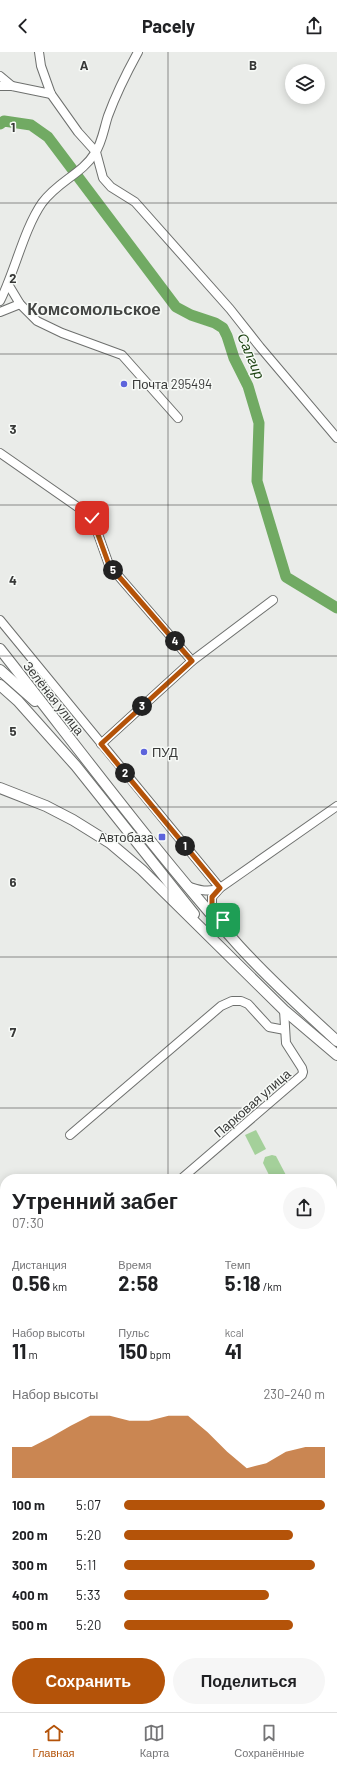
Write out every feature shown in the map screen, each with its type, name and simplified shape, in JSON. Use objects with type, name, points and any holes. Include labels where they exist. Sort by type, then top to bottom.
[{"type":"main road","name":"Зелёная улица","points":[[0,649],[187,886],[240,947],[337,1041]]},
{"type":"main road","points":[[0,670],[54,719]]},
{"type":"main road","points":[[0,686],[18,701],[76,766],[213,939]]},
{"type":"main road","points":[[0,788],[53,810],[73,820],[110,843],[142,870],[284,1010],[337,1055]]},
{"type":"street","points":[[39,52],[41,66],[51,94],[78,132],[96,152],[103,178],[111,187],[135,202],[230,309],[337,438]]},
{"type":"street","points":[[0,301],[28,233],[42,204],[54,189],[86,166],[96,152],[109,115],[138,52]]},
{"type":"street","points":[[0,76],[12,86]]},
{"type":"street","points":[[0,86],[12,86],[51,94]]},
{"type":"street","points":[[8,284],[20,304],[37,321],[122,355],[178,418]]},
{"type":"street","points":[[0,312],[20,304]]},
{"type":"street","points":[[0,453],[92,518],[109,565],[192,661]]},
{"type":"street","points":[[101,744],[192,661],[273,600]]},
{"type":"street","points":[[0,620],[218,891]]},
{"type":"street","points":[[292,999],[216,912],[212,905],[212,897],[218,891],[337,806]]},
{"type":"street","points":[[187,886],[205,891],[218,891]]},
{"type":"street","points":[[70,1135],[221,1006],[232,1001],[241,1001],[248,1004],[269,1027],[285,1030]]},
{"type":"street","name":"Парковая улица","points":[[187,1174],[302,1075],[302,1068],[286,1043],[284,1010]]},
{"type":"green space","points":[[256,1130],[266,1149],[255,1155],[245,1135]]},
{"type":"green space","points":[[272,1155],[276,1156],[285,1174],[268,1174],[263,1163],[265,1157]]},
{"type":"waterway","name":"Салгир","points":[[0,124],[4,121],[31,125],[48,137],[176,307],[191,315],[215,323],[223,328],[234,358],[248,386],[259,423],[257,481],[286,577],[337,608]]},
{"type":"place","name":"Почта 295494","points":[[124,384]]},
{"type":"place","name":"ПУД","points":[[144,752]]},
{"type":"place","name":"Автобаза","points":[[162,837]]},
{"type":"district","name":"Комсомольское","points":[[94,309]]},
{"type":"route","points":[[92,518],[109,565],[192,661],[101,744],[220,888],[212,897],[212,905],[223,920]]}]
